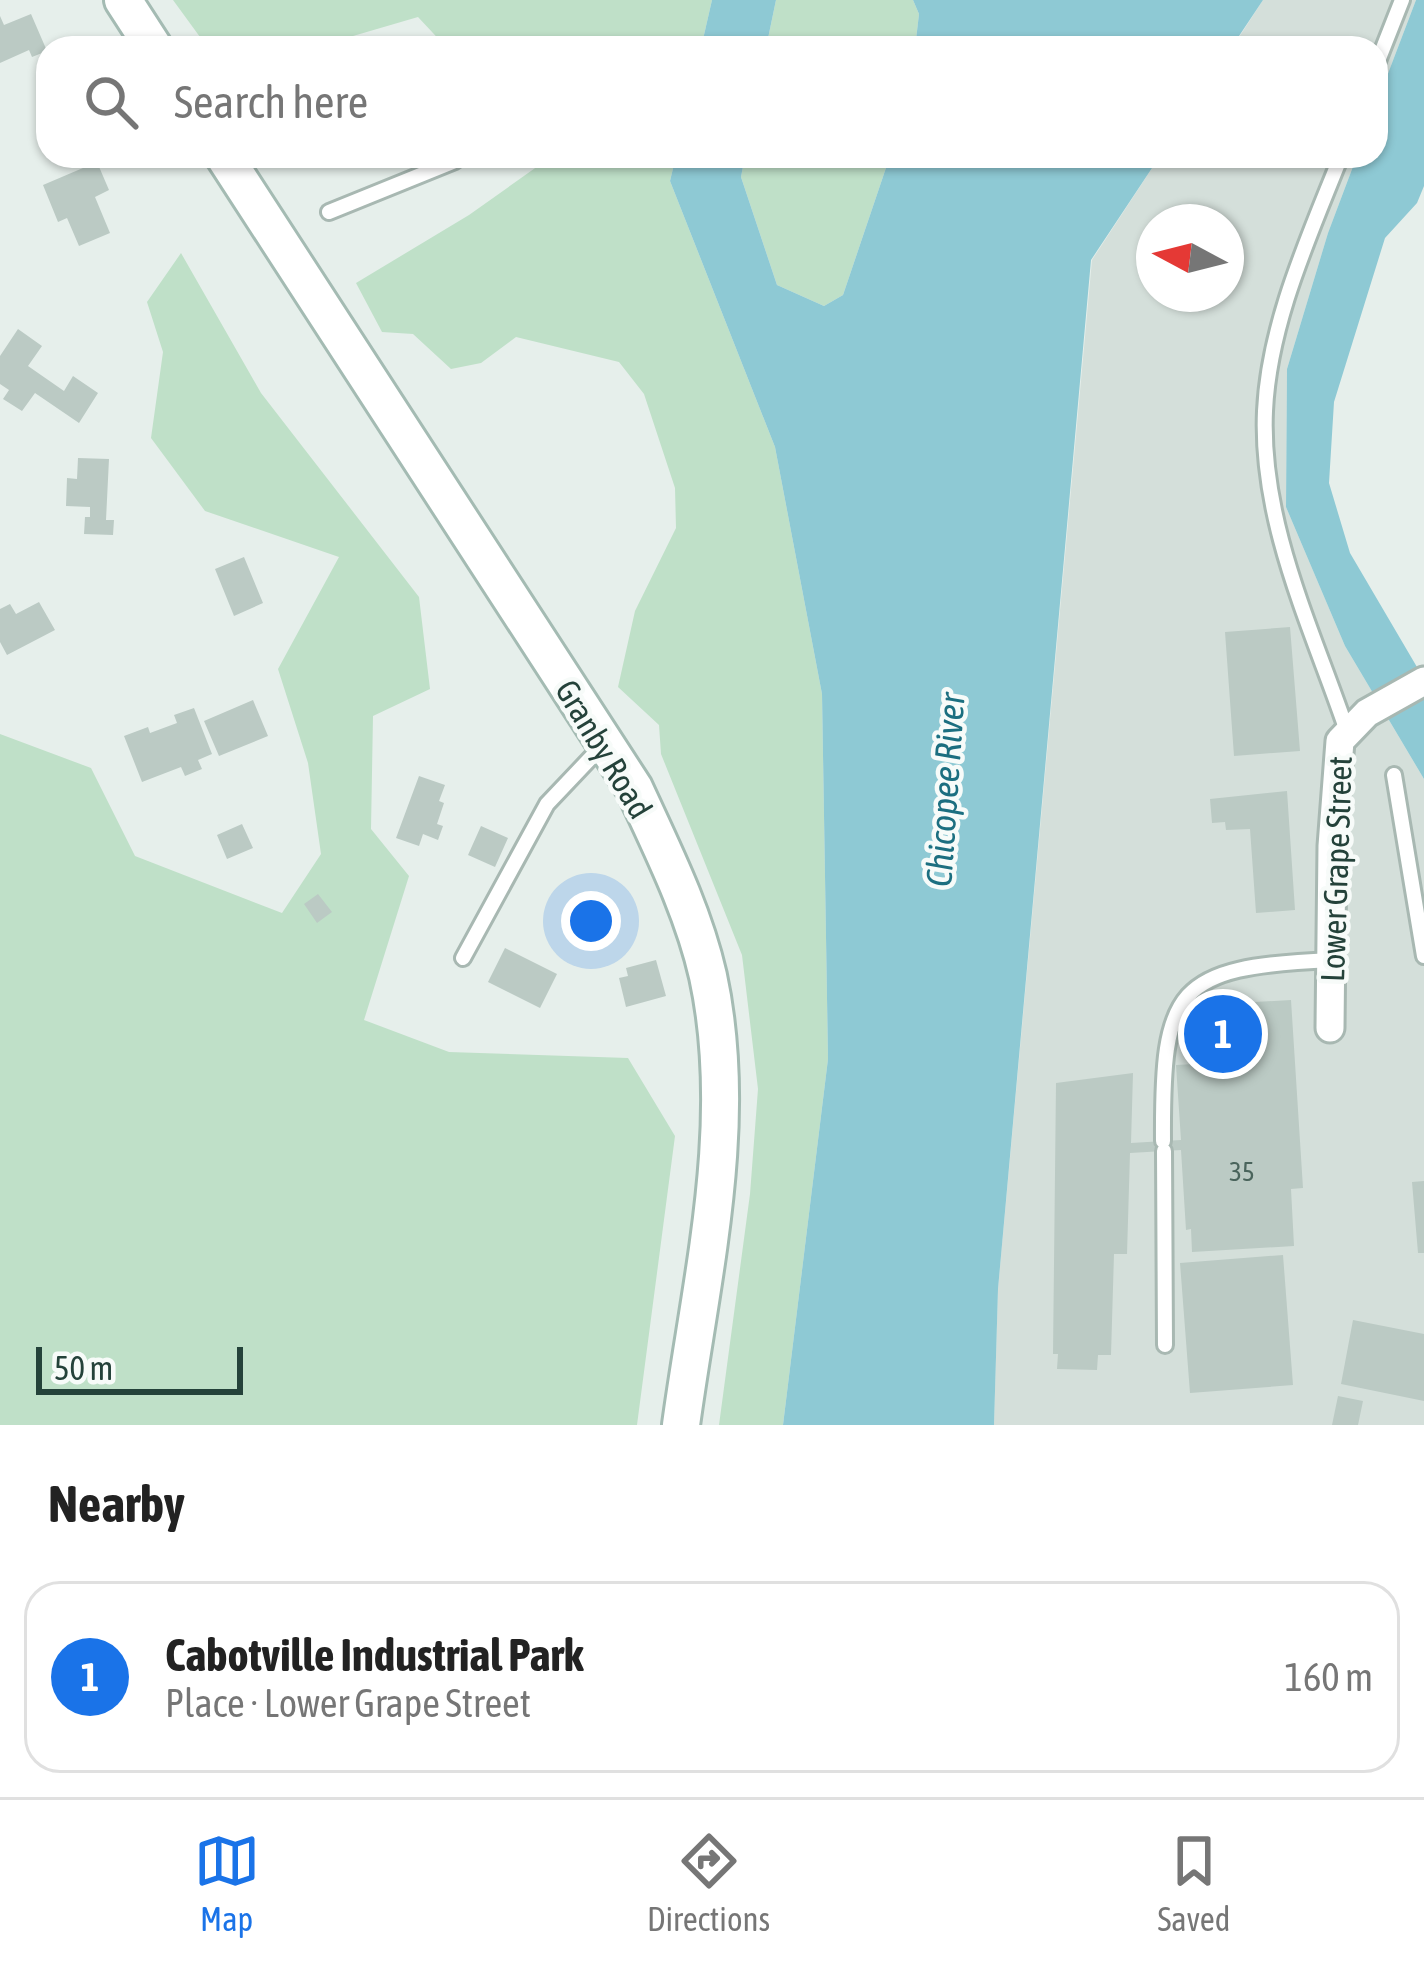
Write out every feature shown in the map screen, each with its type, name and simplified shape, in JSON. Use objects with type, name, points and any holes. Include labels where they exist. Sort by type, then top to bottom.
[{"type":"main road","points":[[123,0],[146,36]]},
{"type":"main road","name":"Granby Road","points":[[240,168],[634,788],[684,901],[707,974],[722,1092],[719,1147],[681,1425]]},
{"type":"street","name":"Lower Grape Street","points":[[1330,1028],[1336,755],[1347,731],[1378,706],[1424,681]]},
{"type":"lane","points":[[1388,36],[1402,0]]},
{"type":"lane","points":[[329,212],[438,168]]},
{"type":"lane","points":[[1336,168],[1287,299],[1265,411],[1269,477],[1282,541],[1347,731]]},
{"type":"lane","points":[[463,958],[547,804],[605,743]]},
{"type":"lane","points":[[1394,775],[1424,956]]},
{"type":"lane","points":[[1165,1345],[1162,1061],[1172,1022],[1186,994],[1212,976],[1282,962],[1331,960]]},
{"type":"shaded area","points":[[1263,0],[1416,0],[1388,74],[1388,36],[1240,36]]},
{"type":"shaded area","points":[[1152,168],[1352,168],[1287,369],[1286,507],[1345,646],[1424,779],[1424,1425],[994,1425],[998,1289],[1092,260]]},
{"type":"green space","points":[[173,0],[712,0],[704,36],[436,36],[418,17],[353,36],[199,36]]},
{"type":"green space","points":[[776,0],[913,0],[919,14],[916,36],[768,36]]},
{"type":"green space","points":[[535,168],[673,168],[670,181],[775,447],[822,694],[828,1059],[783,1425],[719,1425],[750,1194],[758,1089],[742,955],[661,754],[659,725],[618,687],[635,611],[676,528],[675,488],[644,394],[619,362],[516,337],[481,363],[451,369],[413,334],[382,332],[356,283],[469,215]]},
{"type":"green space","points":[[743,168],[886,168],[843,295],[824,306],[777,285],[741,177]]},
{"type":"green space","points":[[181,253],[261,393],[419,597],[430,689],[373,716],[371,829],[409,876],[364,1020],[449,1052],[628,1058],[675,1136],[637,1425],[0,1425],[0,734],[91,768],[135,856],[282,913],[321,854],[308,763],[278,669],[339,557],[205,511],[151,438],[163,352],[147,302]]},
{"type":"water","points":[[712,0],[776,0],[768,36],[704,36]]},
{"type":"water","points":[[913,0],[1263,0],[1239,36],[916,36],[919,14]]},
{"type":"water","points":[[1416,0],[1424,0],[1424,186],[1417,203],[1385,238],[1334,402],[1329,483],[1350,553],[1424,679],[1424,779],[1345,646],[1286,507],[1287,369],[1352,168],[1388,168],[1388,74]]},
{"type":"water","name":"Chicopee River","points":[[673,168],[743,168],[741,177],[777,285],[824,306],[843,295],[886,168],[1152,168],[1091,260],[998,1289],[994,1425],[783,1425],[828,1059],[822,694],[775,447],[670,181]]},
{"type":"building","points":[[31,14],[41,36],[36,36],[36,55],[32,57],[29,50],[0,63],[0,16],[4,25]]},
{"type":"building","points":[[83,168],[100,168],[109,190],[95,197],[110,233],[79,246],[67,218],[58,222],[43,185]]},
{"type":"building","points":[[18,329],[42,346],[28,366],[64,391],[73,376],[98,393],[79,423],[35,393],[22,411],[3,399],[9,390],[0,384],[0,356]]},
{"type":"building","points":[[78,458],[109,459],[106,520],[114,520],[113,535],[84,534],[90,507],[66,506],[67,478],[77,479]]},
{"type":"building","points":[[244,557],[263,603],[234,616],[215,569]]},
{"type":"building","points":[[39,602],[55,630],[7,655],[0,642],[0,609],[10,604],[16,614]]},
{"type":"building","points":[[1290,627],[1300,751],[1234,756],[1225,632]]},
{"type":"building","points":[[253,700],[268,736],[219,756],[204,721]]},
{"type":"building","points":[[194,708],[212,754],[198,760],[202,769],[185,776],[181,767],[142,782],[124,736],[177,723],[174,715]]},
{"type":"building","points":[[419,776],[445,785],[439,801],[444,803],[438,840],[423,834],[419,846],[396,838]]},
{"type":"building","points":[[1287,791],[1295,910],[1256,913],[1250,829],[1226,830],[1225,822],[1212,823],[1210,799]]},
{"type":"building","points":[[242,824],[253,848],[227,859],[217,835]]},
{"type":"building","points":[[481,826],[508,838],[495,867],[468,855]]},
{"type":"building","points":[[318,894],[332,912],[317,923],[304,904]]},
{"type":"building","points":[[505,948],[557,974],[540,1008],[488,982]]},
{"type":"building","points":[[656,960],[666,996],[626,1007],[619,978],[628,976],[626,968]]},
{"type":"building","points":[[1291,1000],[1303,1188],[1291,1189],[1294,1246],[1192,1252],[1191,1229],[1186,1230],[1181,1150],[1130,1153],[1127,1254],[1114,1254],[1111,1355],[1098,1355],[1097,1370],[1057,1369],[1058,1354],[1053,1354],[1056,1083],[1133,1073],[1131,1143],[1181,1140],[1176,1065],[1232,1062],[1231,1049],[1239,1048],[1236,1003]]},
{"type":"building","points":[[1424,1181],[1424,1253],[1418,1253],[1412,1182]]},
{"type":"building","points":[[1283,1255],[1293,1385],[1190,1393],[1180,1263]]},
{"type":"building","points":[[1353,1320],[1424,1334],[1424,1401],[1341,1384]]},
{"type":"building","points":[[1338,1396],[1363,1401],[1358,1425],[1332,1425]]},
{"type":"place","name":"Cabotville Industrial Park","points":[[1223,1034]]}]
